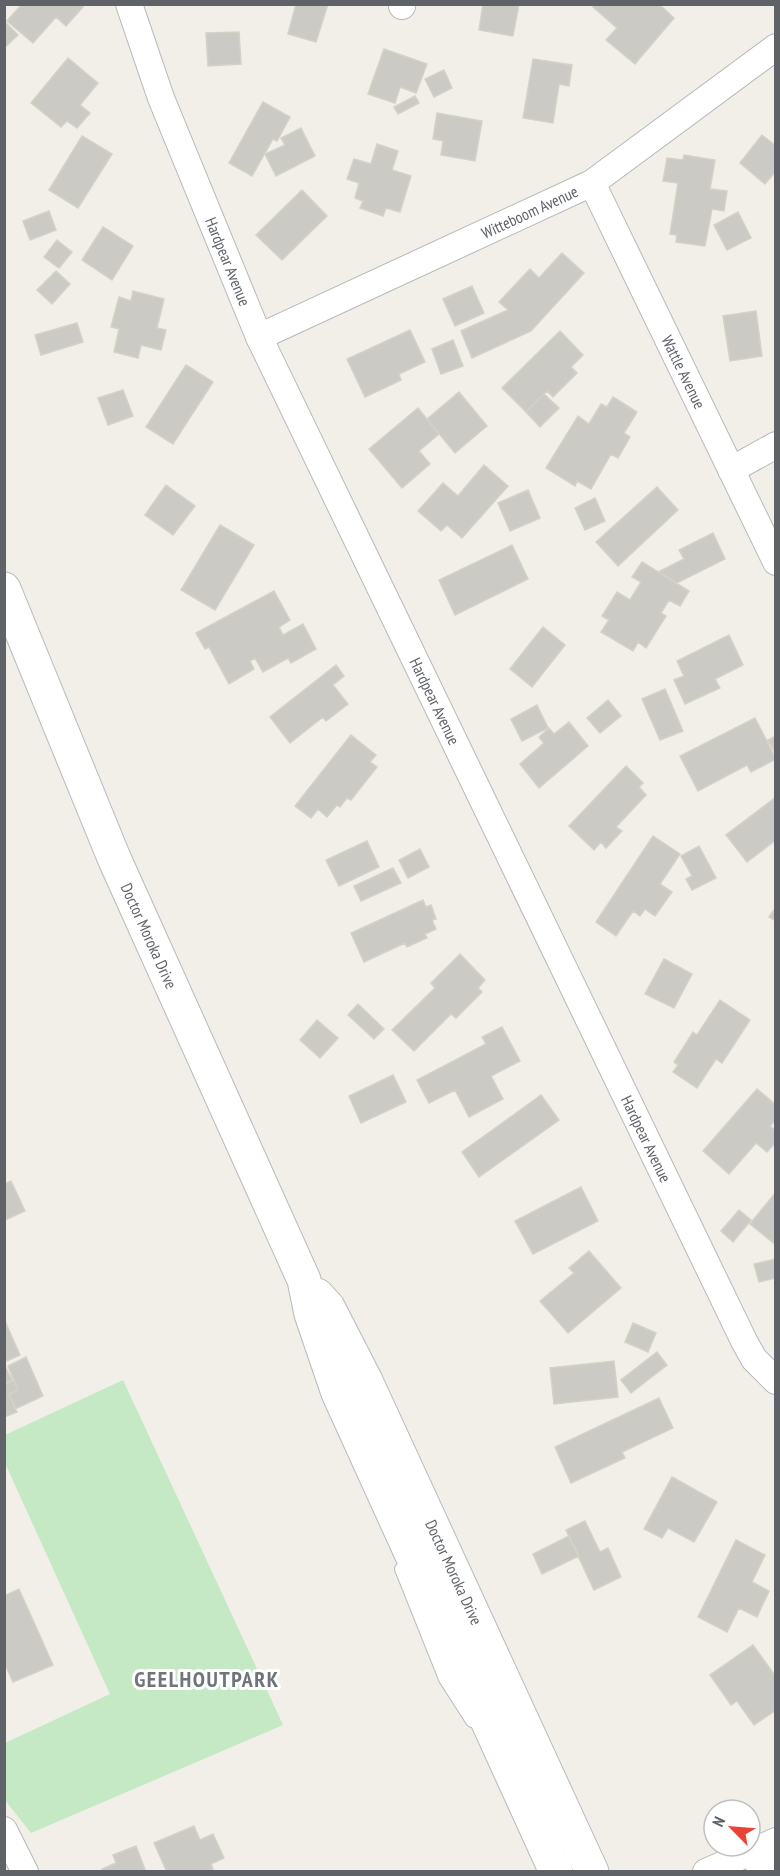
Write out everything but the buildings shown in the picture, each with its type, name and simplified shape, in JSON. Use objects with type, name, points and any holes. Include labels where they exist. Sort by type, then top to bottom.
[{"type":"main road","name":"Doctor Moroka Drive","points":[[4,589],[114,858],[304,1280],[322,1352],[556,1872]]},
{"type":"main road","name":"Doctor Moroka Drive","points":[[304,1280],[328,1307],[366,1381],[592,1872]]},
{"type":"street","name":"Hardpear Avenue","points":[[129,4],[161,98],[259,337],[744,1341],[754,1359],[776,1381]]},
{"type":"street","name":"Witteboom Avenue","points":[[259,337],[592,183],[776,47]]},
{"type":"street","name":"Wattle Avenue","points":[[592,183],[776,561]]},
{"type":"street","points":[[731,470],[776,445]]},
{"type":"street","points":[[4,1830],[26,1872]]},
{"type":"street","points":[[706,1872],[776,1841]]},
{"type":"street","points":[[759,1872],[776,1864]]},
{"type":"lane","points":[[372,1466],[380,1505],[394,1550],[445,1679],[516,1784]]},
{"type":"green space","points":[[123,1380],[283,1725],[31,1833],[5,1800],[5,1743],[110,1694],[5,1463],[5,1435]]},
{"type":"district","name":"GEELHOUTPARK","points":[[207,1679]]}]
